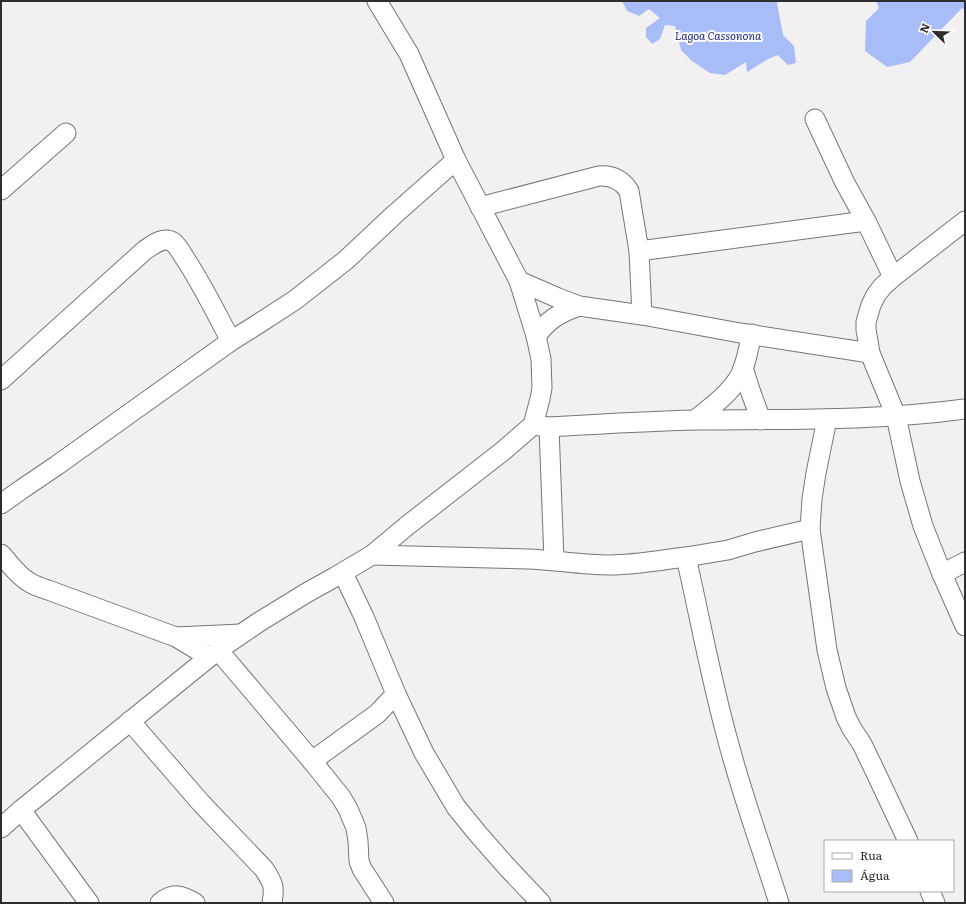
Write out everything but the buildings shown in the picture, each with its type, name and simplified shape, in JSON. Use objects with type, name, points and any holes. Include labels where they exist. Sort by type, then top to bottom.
[{"type":"street","points":[[378,1],[409,54],[456,160],[519,281],[536,336],[541,359],[541,426],[554,560]]},
{"type":"street","points":[[815,119],[845,183],[866,221],[893,277]]},
{"type":"street","points":[[1,190],[66,132]]},
{"type":"street","points":[[1,504],[231,341],[295,300],[346,260],[394,214],[456,160]]},
{"type":"street","points":[[480,206],[598,176],[606,175],[616,178],[625,184],[629,191],[639,251],[642,315]]},
{"type":"street","points":[[639,251],[866,221]]},
{"type":"street","points":[[965,221],[882,287],[871,305],[866,322],[870,353],[896,416],[910,481],[923,526],[965,626]]},
{"type":"street","points":[[1,380],[145,250],[163,240],[172,242],[176,246],[195,274],[231,341]]},
{"type":"street","points":[[519,281],[579,306],[870,353]]},
{"type":"street","points":[[536,336],[552,319],[579,306]]},
{"type":"street","points":[[695,420],[721,398],[738,379],[743,368],[752,334]]},
{"type":"street","points":[[743,368],[761,420]]},
{"type":"street","points":[[1,828],[21,810],[214,654],[259,622],[372,555],[503,451],[541,426],[695,420],[827,419],[896,416],[965,409]]},
{"type":"street","points":[[827,419],[816,473],[812,499],[810,529],[827,650],[836,688],[846,717],[862,744],[908,840]]},
{"type":"street","points":[[372,555],[554,560],[578,564],[613,565],[643,563],[728,550],[754,542],[810,529]]},
{"type":"street","points":[[1,554],[13,568],[31,583],[176,637],[214,654],[312,761],[341,797],[356,828],[359,861],[362,869],[384,903]]},
{"type":"street","points":[[686,557],[728,740],[779,903]]},
{"type":"street","points":[[942,574],[965,562]]},
{"type":"street","points":[[343,573],[364,617],[396,694],[424,753],[456,807],[507,867],[542,903]]},
{"type":"street","points":[[176,637],[241,634]]},
{"type":"street","points":[[312,761],[376,714],[396,694]]},
{"type":"street","points":[[130,721],[201,803],[264,869],[272,882],[272,903]]},
{"type":"street","points":[[21,810],[89,903]]},
{"type":"street","points":[[930,892],[935,903]]},
{"type":"street","points":[[160,903],[164,899],[174,896],[184,896],[195,903]]},
{"type":"water","name":"Lagoa Cassonona","points":[[622,1],[778,1],[777,3],[783,35],[794,46],[796,63],[788,65],[778,55],[768,59],[747,72],[746,62],[725,75],[710,73],[692,61],[681,50],[675,26],[665,25],[660,39],[652,44],[646,37],[646,28],[660,18],[649,9],[639,16],[627,11]]},
{"type":"water","points":[[876,1],[965,1],[965,10],[962,8],[910,62],[887,67],[865,51],[866,21],[879,8]]}]
